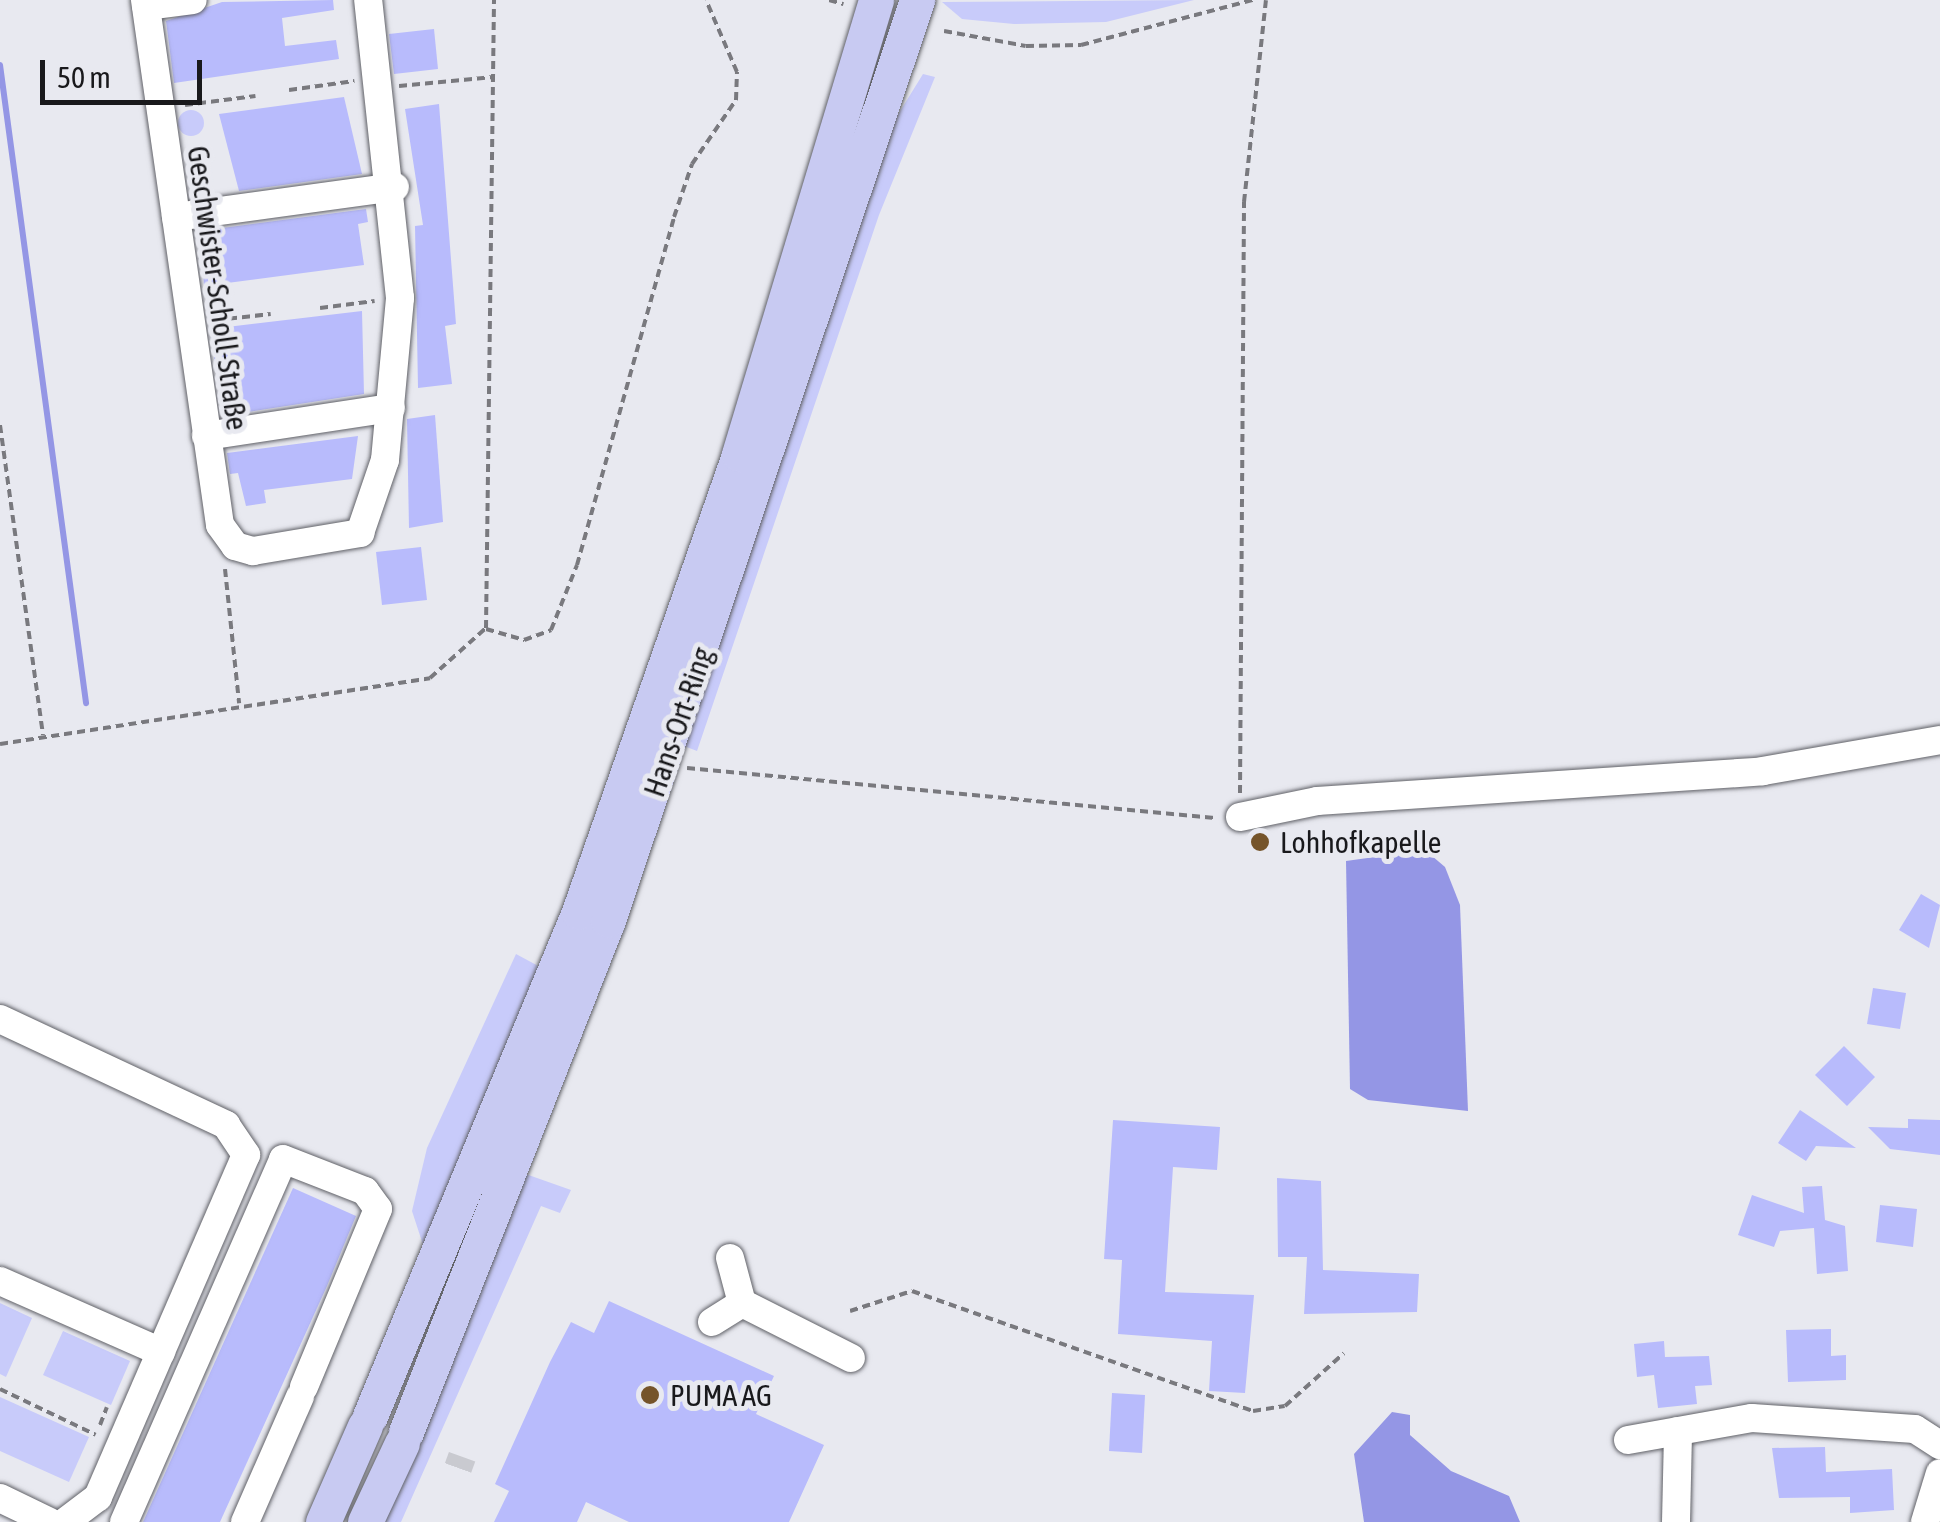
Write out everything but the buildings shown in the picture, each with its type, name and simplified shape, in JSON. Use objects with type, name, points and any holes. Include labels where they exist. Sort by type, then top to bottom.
[{"type":"main road","name":"Hans-Ort-Ring","points":[[366,1522],[404,1438],[664,760],[917,0]]},
{"type":"main road","name":"Hans-Ort-Ring","points":[[322,1522],[578,912],[740,454],[864,4]]},
{"type":"street","points":[[146,3],[193,0]]},
{"type":"street","points":[[220,526],[234,546],[253,552],[360,533],[376,497],[391,408],[400,298],[395,187],[368,0]]},
{"type":"street","name":"Geschwister-Scholl-Straße","points":[[146,3],[220,526]]},
{"type":"street","points":[[176,217],[395,187]]},
{"type":"street","points":[[206,436],[391,408]]},
{"type":"street","points":[[1240,818],[1317,802],[1764,771],[1940,740]]},
{"type":"street","points":[[0,1019],[226,1126],[241,1142],[244,1175],[98,1497],[65,1522]]},
{"type":"street","points":[[124,1522],[283,1159],[365,1191],[378,1209],[246,1522]]},
{"type":"street","points":[[730,1258],[742,1303],[852,1358]]},
{"type":"street","points":[[0,1281],[161,1352]]},
{"type":"street","points":[[712,1322],[742,1303]]},
{"type":"street","points":[[1628,1440],[1773,1418],[1915,1429],[1939,1456],[1926,1522]]},
{"type":"street","points":[[1676,1522],[1678,1430]]},
{"type":"street","points":[[0,1498],[50,1522]]},
{"type":"path","points":[[486,628],[524,640],[551,630],[577,565],[692,164],[736,100],[736,72],[706,0]]},
{"type":"path","points":[[828,0],[864,4]]},
{"type":"path","points":[[944,30],[1026,46],[1082,45],[1253,0]]},
{"type":"path","points":[[664,760],[698,771],[1240,818],[1244,202],[1266,0]]},
{"type":"path","points":[[289,90],[494,77]]},
{"type":"path","points":[[160,108],[254,96]]},
{"type":"path","points":[[320,308],[400,298]]},
{"type":"path","points":[[191,324],[271,314]]},
{"type":"path","points":[[0,424],[43,735],[0,744]]},
{"type":"path","points":[[220,526],[239,703]]},
{"type":"path","points":[[850,1311],[912,1291],[1253,1411],[1285,1406],[1344,1354]]},
{"type":"path","points":[[0,1389],[96,1434]]},
{"type":"shaded area","points":[[1194,0],[1106,22],[1014,24],[962,19],[942,2]]},
{"type":"shaded area","points":[[923,74],[935,77],[879,215],[697,751],[684,746],[894,121]]},
{"type":"shaded area","points":[[191,110],[200,114],[204,123],[200,132],[191,136],[182,132],[178,123],[182,114]]},
{"type":"shaded area","points":[[516,954],[542,968],[426,1254],[412,1211],[427,1148]]},
{"type":"shaded area","points":[[520,1172],[571,1190],[560,1213],[541,1206],[401,1522],[379,1522]]},
{"type":"shaded area","points":[[0,1303],[32,1318],[6,1377],[0,1374]]},
{"type":"shaded area","points":[[63,1331],[130,1361],[111,1405],[43,1375]]},
{"type":"shaded area","points":[[0,1397],[89,1437],[69,1482],[0,1451]]},
{"type":"water","points":[[1425,850],[1445,867],[1460,905],[1468,1111],[1368,1100],[1350,1089],[1346,861]]},
{"type":"water","points":[[1392,1412],[1410,1415],[1410,1435],[1451,1471],[1509,1496],[1520,1522],[1364,1522],[1354,1454]]},
{"type":"waterway","points":[[0,65],[86,703]]},
{"type":"tunnel","points":[[458,1468],[462,1457]]},
{"type":"place","name":"Lohhofkapelle","points":[[1260,842]]},
{"type":"place","name":"PUMA AG","points":[[650,1395]]}]
